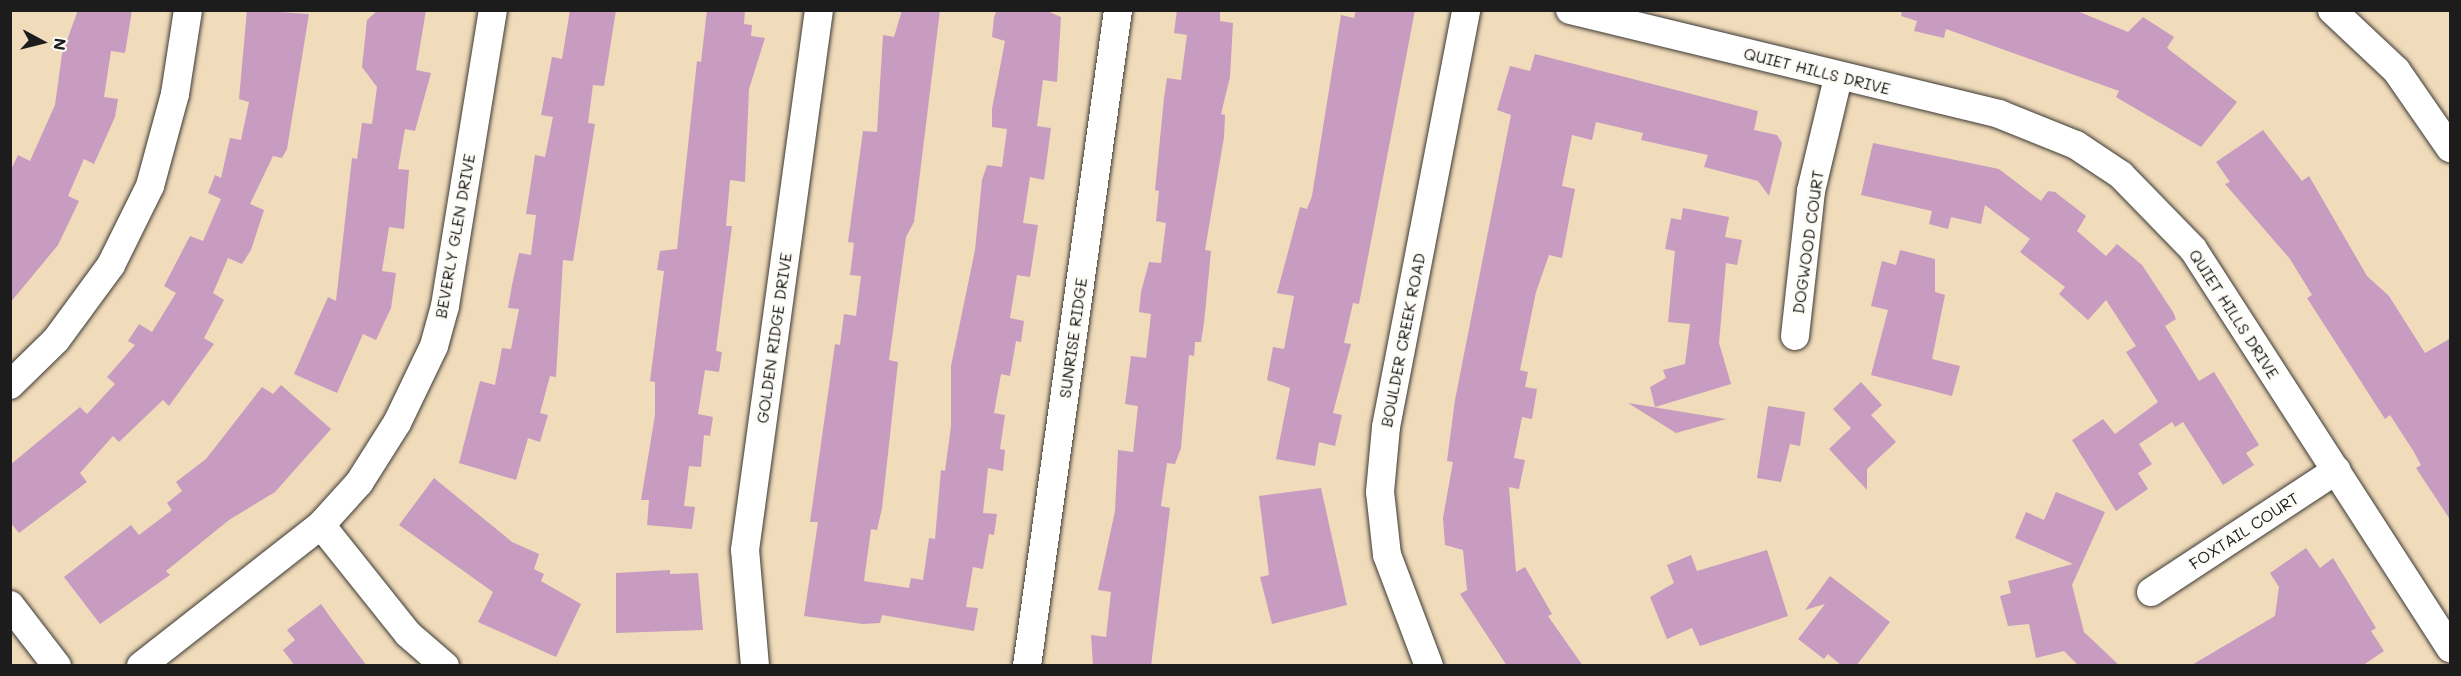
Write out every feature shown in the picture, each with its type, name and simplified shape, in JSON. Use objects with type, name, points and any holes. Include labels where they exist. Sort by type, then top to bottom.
[{"type":"street","points":[[10,385],[56,340],[111,265],[150,186],[175,94],[188,10]]},
{"type":"street","name":"BEVERLY GLEN DRIVE","points":[[141,666],[321,525],[359,483],[391,433],[434,346],[445,306],[493,10]]},
{"type":"street","name":"GOLDEN RIDGE DRIVE","points":[[755,666],[745,550],[819,10]]},
{"type":"street","name":"SUNRISE RIDGE","points":[[1027,666],[1118,10]]},
{"type":"street","name":"BOULDER CREEK ROAD","points":[[1429,666],[1387,555],[1380,492],[1386,427],[1466,10]]},
{"type":"street","name":"QUIET HILLS DRIVE","points":[[1570,10],[1838,78],[1999,114],[2076,145],[2121,175],[2193,249],[2451,648]]},
{"type":"street","points":[[2332,10],[2396,70],[2451,148]]},
{"type":"street","name":"DOGWOOD COURT","points":[[1795,336],[1811,191],[1838,78]]},
{"type":"street","name":"FOXTAIL COURT","points":[[2151,592],[2337,471]]},
{"type":"street","points":[[321,525],[408,634],[445,666]]},
{"type":"street","points":[[10,605],[57,666]]},
{"type":"building","points":[[78,10],[132,10],[125,53],[111,51],[104,97],[118,99],[115,117],[94,164],[84,159],[68,196],[79,201],[58,245],[10,303],[10,172],[18,155],[30,161],[55,105],[62,54]]},
{"type":"building","points":[[247,10],[309,14],[287,149],[282,158],[273,156],[250,204],[264,210],[251,250],[242,264],[228,258],[213,293],[224,300],[204,338],[214,344],[169,406],[163,400],[119,442],[113,436],[80,473],[87,482],[19,533],[10,522],[10,465],[80,407],[87,414],[115,384],[107,377],[135,345],[128,341],[139,324],[152,332],[176,293],[164,286],[190,236],[203,241],[221,199],[208,193],[215,175],[221,178],[230,138],[241,140],[249,102],[239,99]]},
{"type":"building","points":[[378,10],[426,10],[416,70],[431,73],[415,131],[405,129],[398,169],[409,170],[404,229],[389,227],[382,271],[396,273],[391,308],[376,340],[363,334],[337,393],[294,374],[328,297],[336,301],[352,158],[357,159],[362,123],[372,124],[377,87],[362,67],[367,20]]},
{"type":"building","points":[[570,10],[616,10],[604,86],[593,85],[588,123],[595,124],[573,261],[563,260],[556,377],[550,376],[540,413],[548,415],[540,442],[528,438],[516,480],[459,463],[480,381],[495,385],[502,348],[511,349],[519,309],[508,308],[512,285],[519,253],[531,255],[536,215],[526,214],[535,155],[545,157],[553,117],[541,115],[552,57],[562,59]]},
{"type":"building","points":[[707,10],[745,10],[744,24],[752,25],[751,36],[765,38],[749,89],[745,182],[730,180],[726,226],[732,226],[716,351],[722,352],[719,372],[705,370],[698,414],[713,417],[710,436],[704,435],[701,467],[689,466],[684,506],[695,507],[692,529],[647,525],[649,500],[641,500],[655,415],[655,382],[650,381],[664,271],[657,270],[660,251],[677,249],[697,61],[701,62]]},
{"type":"building","points":[[902,10],[940,10],[914,222],[906,237],[889,360],[898,362],[882,508],[877,530],[871,529],[864,581],[909,588],[911,578],[923,580],[929,538],[935,539],[941,470],[945,471],[951,426],[951,366],[975,250],[982,180],[987,165],[1002,167],[1007,129],[992,127],[992,109],[1005,41],[992,37],[994,17],[997,10],[1045,10],[1061,17],[1057,82],[1043,80],[1037,126],[1051,128],[1044,180],[1030,177],[1023,223],[1038,225],[1030,277],[1017,275],[1010,318],[1024,321],[1021,342],[1016,341],[1010,376],[1001,374],[994,413],[1005,415],[1000,449],[1005,450],[1003,471],[988,468],[983,513],[997,514],[994,535],[989,534],[983,569],[973,567],[966,607],[978,608],[974,631],[882,615],[880,623],[863,624],[804,616],[818,522],[810,522],[835,344],[840,345],[844,314],[856,316],[861,276],[850,275],[854,243],[848,242],[863,131],[877,132],[883,35],[894,37]]},
{"type":"building","points":[[1177,10],[1220,10],[1220,21],[1233,23],[1230,77],[1221,114],[1225,115],[1224,137],[1205,250],[1211,251],[1204,323],[1201,342],[1195,342],[1194,356],[1189,355],[1181,448],[1175,464],[1167,463],[1161,506],[1170,508],[1151,666],[1093,666],[1091,635],[1106,637],[1111,592],[1098,590],[1115,511],[1118,450],[1133,452],[1138,406],[1125,404],[1131,356],[1146,358],[1151,314],[1139,312],[1141,292],[1149,262],[1161,263],[1166,223],[1156,221],[1159,191],[1155,190],[1164,98],[1167,78],[1181,80],[1187,35],[1174,33]]},
{"type":"building","points":[[1356,10],[1415,10],[1359,304],[1353,303],[1344,343],[1351,344],[1333,413],[1342,415],[1335,446],[1319,442],[1315,466],[1276,459],[1290,388],[1267,380],[1273,347],[1284,349],[1294,296],[1277,293],[1300,207],[1307,209],[1312,196],[1341,15],[1354,18]]},
{"type":"building","points":[[1902,10],[2075,10],[2128,32],[2143,17],[2174,37],[2167,48],[2237,102],[2201,147],[2116,97],[2119,91],[1946,29],[1944,38],[1914,31],[1917,21],[1901,16]]},
{"type":"building","points":[[1535,54],[1758,111],[1754,130],[1777,135],[1782,143],[1769,196],[1758,181],[1704,167],[1708,155],[1641,140],[1643,133],[1596,122],[1592,140],[1572,135],[1562,186],[1575,189],[1562,258],[1549,255],[1536,292],[1520,370],[1528,372],[1525,387],[1537,389],[1532,419],[1522,417],[1514,458],[1525,460],[1519,489],[1509,487],[1516,572],[1525,567],[1552,614],[1548,616],[1583,666],[1507,666],[1460,594],[1467,590],[1463,550],[1445,545],[1443,518],[1453,462],[1447,461],[1455,400],[1511,115],[1497,110],[1510,66],[1530,71]]},
{"type":"building","points":[[2263,130],[2302,181],[2309,176],[2367,276],[2389,296],[2425,353],[2451,338],[2451,521],[2416,468],[2421,465],[2414,452],[2390,415],[2385,419],[2307,298],[2312,295],[2290,259],[2225,184],[2230,182],[2216,162]]},
{"type":"building","points":[[1873,143],[1999,169],[2041,201],[2048,191],[2055,192],[2086,216],[2077,231],[2106,256],[2117,244],[2142,265],[2173,312],[2176,319],[2165,326],[2199,381],[2214,372],[2259,445],[2246,453],[2254,465],[2223,485],[2183,422],[2175,427],[2172,422],[2139,444],[2152,464],[2138,473],[2148,489],[2116,511],[2072,440],[2103,419],[2115,434],[2158,402],[2126,352],[2136,346],[2106,300],[2088,320],[2059,294],[2065,287],[2020,252],[2030,239],[1985,205],[1981,224],[1951,217],[1948,229],[1929,224],[1932,211],[1861,195]]},
{"type":"building","points":[[1683,208],[1729,217],[1725,237],[1742,240],[1737,265],[1726,263],[1719,343],[1731,384],[1655,407],[1650,387],[1666,378],[1663,370],[1685,364],[1690,324],[1668,322],[1675,251],[1665,249],[1671,218],[1681,220]]},
{"type":"building","points":[[1900,250],[1935,259],[1935,292],[1945,295],[1932,359],[1960,366],[1952,396],[1871,375],[1888,310],[1871,306],[1882,261],[1896,265]]},
{"type":"building","points":[[1861,382],[1882,405],[1871,415],[1896,442],[1867,469],[1867,490],[1829,449],[1851,428],[1833,409]]},
{"type":"building","points":[[281,385],[331,429],[275,492],[229,520],[166,571],[170,575],[100,624],[64,577],[131,525],[139,535],[172,510],[167,503],[182,491],[176,482],[206,459],[262,387],[273,394]]},
{"type":"building","points":[[1628,403],[1726,419],[1676,433]]},
{"type":"building","points":[[1768,406],[1805,412],[1800,446],[1790,444],[1781,482],[1757,478]]},
{"type":"building","points":[[434,478],[512,542],[539,554],[534,569],[544,574],[541,581],[581,604],[556,657],[478,622],[493,592],[399,525]]},
{"type":"building","points":[[1321,488],[1347,605],[1272,624],[1260,577],[1269,575],[1259,496]]},
{"type":"building","points":[[2056,492],[2105,512],[2072,585],[2084,632],[2120,666],[2079,666],[2064,651],[2036,658],[2029,624],[2008,626],[2000,596],[2011,593],[2008,581],[2073,564],[2015,538],[2026,512],[2044,520]]},
{"type":"building","points":[[2306,548],[2320,568],[2333,558],[2376,628],[2371,631],[2384,651],[2362,666],[2190,666],[2275,616],[2279,587],[2270,573]]},
{"type":"building","points":[[1767,550],[1788,616],[1700,646],[1692,628],[1667,639],[1650,597],[1674,583],[1667,565],[1691,555],[1697,571]]},
{"type":"building","points":[[670,570],[670,574],[698,573],[703,630],[616,633],[616,573]]},
{"type":"building","points":[[1830,576],[1890,622],[1856,666],[1842,666],[1828,654],[1824,659],[1798,639],[1825,604],[1805,610]]},
{"type":"building","points":[[321,604],[367,666],[295,666],[283,650],[295,640],[287,630]]}]
